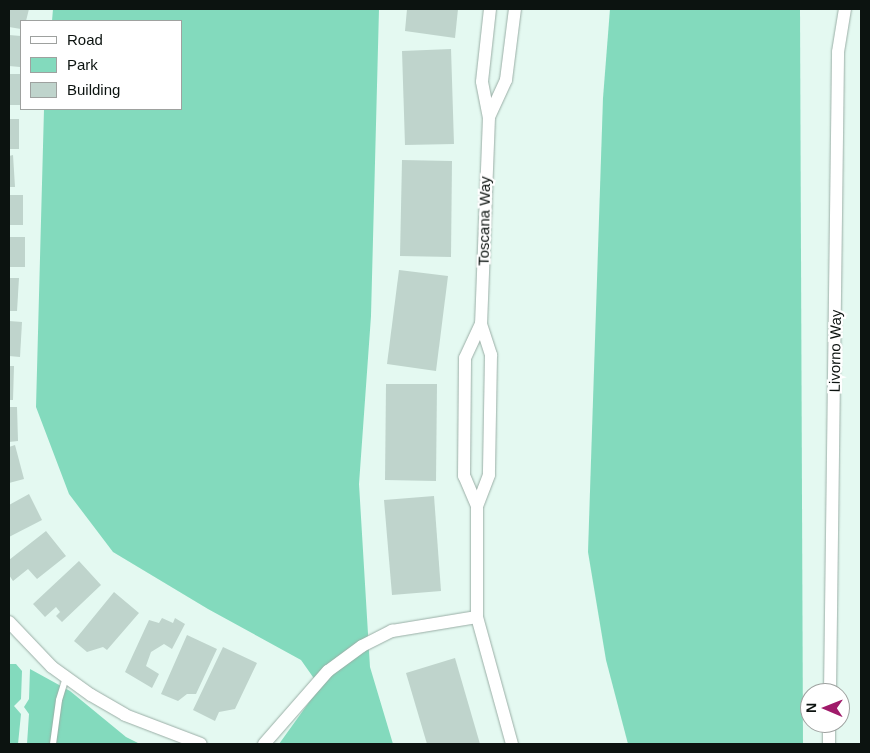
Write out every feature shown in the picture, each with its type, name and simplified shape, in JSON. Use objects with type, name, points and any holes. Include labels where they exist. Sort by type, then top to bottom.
[{"type":"street","name":"Toscana Way","points":[[490,9],[482,82],[489,117],[481,324],[492,355],[489,475],[477,506],[477,616],[512,744]]},
{"type":"street","name":"Toscana Way","points":[[489,117],[506,80],[515,9]]},
{"type":"street","name":"Livorno Way","points":[[830,683],[838,52],[845,9]]},
{"type":"street","name":"Toscana Way","points":[[477,506],[464,476],[465,358],[481,324]]},
{"type":"street","points":[[264,744],[328,671],[362,646],[392,631],[477,616]]},
{"type":"street","points":[[9,622],[66,677],[125,715],[201,744]]},
{"type":"lane","points":[[53,744],[59,700],[66,677]]},
{"type":"green space","points":[[53,9],[379,9],[371,316],[359,484],[370,667],[393,744],[279,744],[320,687],[301,660],[208,609],[113,552],[69,494],[36,407],[44,110],[182,110],[182,20],[52,20]]},
{"type":"green space","points":[[610,9],[800,9],[803,683],[800,683],[800,733],[803,733],[803,744],[628,744],[606,660],[588,552],[603,98]]},
{"type":"green space","points":[[9,664],[16,664],[22,671],[21,699],[14,706],[21,714],[18,744],[9,744]]},
{"type":"green space","points":[[30,669],[70,691],[126,737],[140,744],[27,744],[29,714],[24,707],[29,699]]},
{"type":"building","points":[[9,9],[29,9],[26,20],[20,20],[20,29],[9,27]]},
{"type":"building","points":[[407,9],[458,9],[455,38],[405,31]]},
{"type":"building","points":[[9,35],[20,36],[20,67],[9,66]]},
{"type":"building","points":[[451,49],[454,144],[405,145],[402,51]]},
{"type":"building","points":[[9,74],[20,74],[20,105],[9,105]]},
{"type":"building","points":[[9,119],[19,119],[19,149],[9,149]]},
{"type":"building","points":[[13,155],[15,187],[9,187],[9,156]]},
{"type":"building","points":[[402,160],[452,161],[451,257],[400,256]]},
{"type":"building","points":[[9,195],[23,195],[23,225],[9,225]]},
{"type":"building","points":[[9,237],[25,237],[25,267],[9,267]]},
{"type":"building","points":[[399,270],[448,276],[436,371],[387,364]]},
{"type":"building","points":[[9,278],[19,278],[17,311],[9,311]]},
{"type":"building","points":[[9,321],[22,322],[20,357],[9,356]]},
{"type":"building","points":[[9,366],[14,366],[13,400],[9,400]]},
{"type":"building","points":[[386,384],[437,384],[436,481],[385,480]]},
{"type":"building","points":[[9,407],[17,407],[18,441],[9,442]]},
{"type":"building","points":[[15,445],[24,479],[9,483],[9,447]]},
{"type":"building","points":[[29,494],[42,520],[9,537],[9,505]]},
{"type":"building","points":[[434,496],[441,591],[392,595],[384,500]]},
{"type":"building","points":[[46,531],[66,556],[37,579],[28,569],[13,581],[9,575],[9,560]]},
{"type":"building","points":[[79,561],[101,585],[62,622],[56,616],[60,612],[56,607],[45,617],[33,604]]},
{"type":"building","points":[[114,592],[139,613],[107,650],[103,647],[87,652],[74,641]]},
{"type":"building","points":[[162,618],[173,623],[175,618],[185,624],[172,649],[164,644],[151,652],[146,666],[159,674],[152,688],[125,672],[149,620],[159,623]]},
{"type":"building","points":[[187,635],[217,649],[196,694],[187,694],[178,701],[161,694]]},
{"type":"building","points":[[223,647],[257,663],[235,709],[219,712],[215,721],[193,710]]},
{"type":"building","points":[[455,658],[480,744],[427,744],[406,673]]}]
